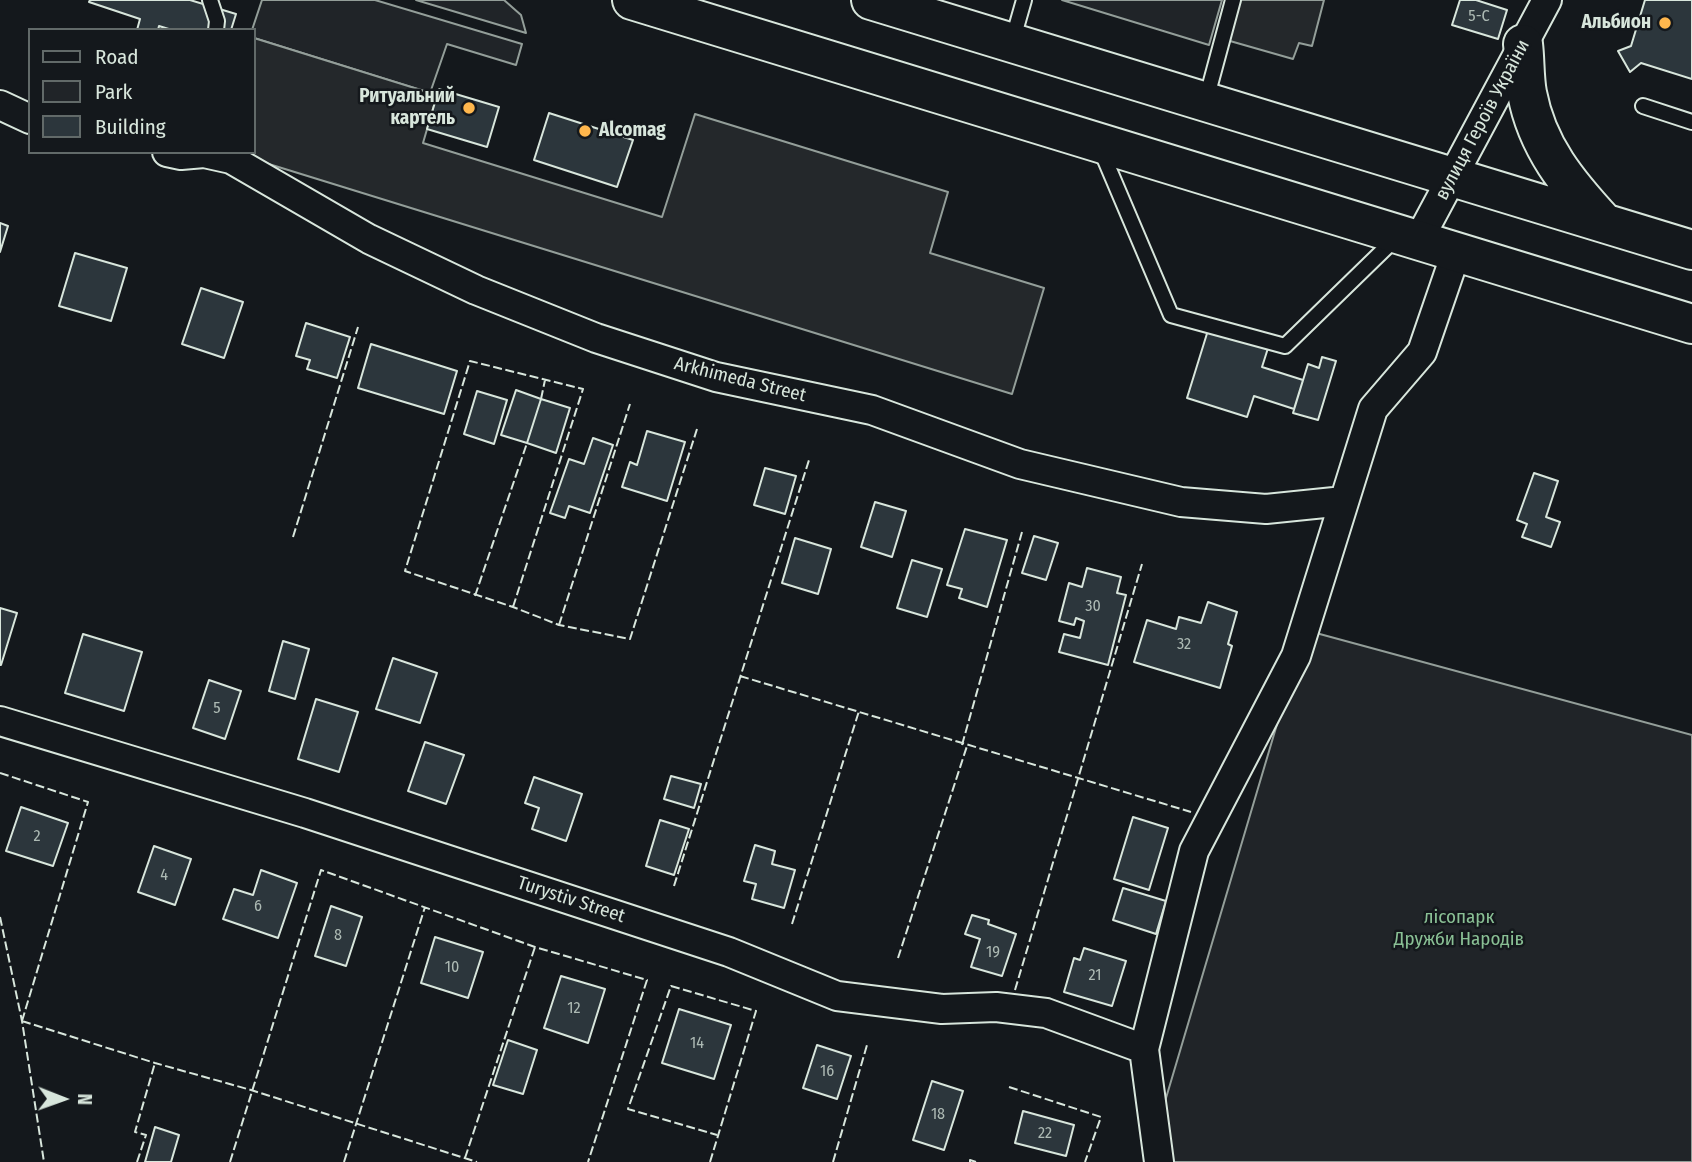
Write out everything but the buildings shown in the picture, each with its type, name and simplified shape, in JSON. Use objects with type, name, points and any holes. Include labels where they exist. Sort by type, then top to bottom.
[{"type":"main road","points":[[632,0],[1692,324]]},
{"type":"main road","points":[[871,0],[1692,250]]},
{"type":"main road","points":[[1523,44],[1527,93],[1539,135],[1567,182],[1604,223]]},
{"type":"street","name":"вулиця Героїв України","points":[[1409,238],[1452,178],[1547,0]]},
{"type":"street","points":[[0,105],[28,118]]},
{"type":"street","name":"Arkhimeda Street","points":[[208,154],[231,159],[369,239],[476,290],[596,338],[716,377],[872,411],[1020,464],[1181,502],[1266,509],[1344,501]]},
{"type":"street","points":[[1159,1162],[1144,1049],[1194,850],[1296,656],[1373,409],[1422,352],[1456,253]]},
{"type":"street","name":"Turystiv Street","points":[[0,721],[306,813],[703,943],[836,996],[942,1009],[996,1007],[1046,1013],[1144,1049]]},
{"type":"lane","points":[[210,0],[217,21],[216,28]]},
{"type":"lane","points":[[1012,43],[1024,0]]},
{"type":"lane","points":[[1205,101],[1233,0]]},
{"type":"lane","points":[[1643,106],[1692,122]]},
{"type":"lane","points":[[1098,144],[1171,315],[1285,346],[1409,238]]},
{"type":"green space","points":[[262,0],[375,0],[522,44],[516,65],[447,44],[430,93],[256,39],[256,28],[253,28]]},
{"type":"green space","points":[[416,0],[504,0],[521,15],[526,33]]},
{"type":"green space","points":[[1062,0],[1222,0],[1209,45]]},
{"type":"green space","name":"лісопарк Дружби Народів","points":[[1305,630],[1692,735],[1692,1162],[1147,1162]]},
{"type":"shaded area","points":[[1233,0],[1324,0],[1312,46],[1299,43],[1293,59],[1223,39]]},
{"type":"shaded area","points":[[256,39],[437,95],[423,143],[662,217],[695,114],[948,192],[930,253],[1044,288],[1012,394],[236,154],[256,154]]},
{"type":"fence","points":[[293,537],[358,327]]},
{"type":"fence","points":[[513,607],[583,389],[470,361],[405,571],[559,625],[630,639],[697,429]]},
{"type":"fence","points":[[541,399],[545,380]]},
{"type":"fence","points":[[559,625],[630,404]]},
{"type":"fence","points":[[475,596],[527,443]]},
{"type":"fence","points":[[674,886],[809,460]]},
{"type":"fence","points":[[962,745],[1022,532]]},
{"type":"fence","points":[[1015,990],[1142,564]]},
{"type":"fence","points":[[740,676],[1191,812]]},
{"type":"fence","points":[[792,924],[859,711]]},
{"type":"fence","points":[[898,958],[967,746]]},
{"type":"fence","points":[[0,773],[88,802],[22,1021]]},
{"type":"fence","points":[[230,1162],[321,870],[535,947],[647,980],[588,1162]]},
{"type":"fence","points":[[344,1162],[425,907]]},
{"type":"fence","points":[[0,917],[22,1021],[44,1162]]},
{"type":"fence","points":[[465,1158],[535,947]]},
{"type":"fence","points":[[710,1162],[756,1011],[671,986],[628,1109],[717,1135]]},
{"type":"fence","points":[[22,1021],[477,1162]]},
{"type":"fence","points":[[833,1162],[867,1045]]},
{"type":"fence","points":[[137,1162],[146,1135],[135,1132],[155,1063]]},
{"type":"fence","points":[[1009,1087],[1101,1117],[1085,1162]]},
{"type":"fence","points":[[970,1162],[976,1162]]},
{"type":"place","name":"Альбион","points":[[1665,23]]},
{"type":"place","name":"Ритуальний картель","points":[[469,108]]},
{"type":"place","name":"Alcomag","points":[[585,131]]}]
